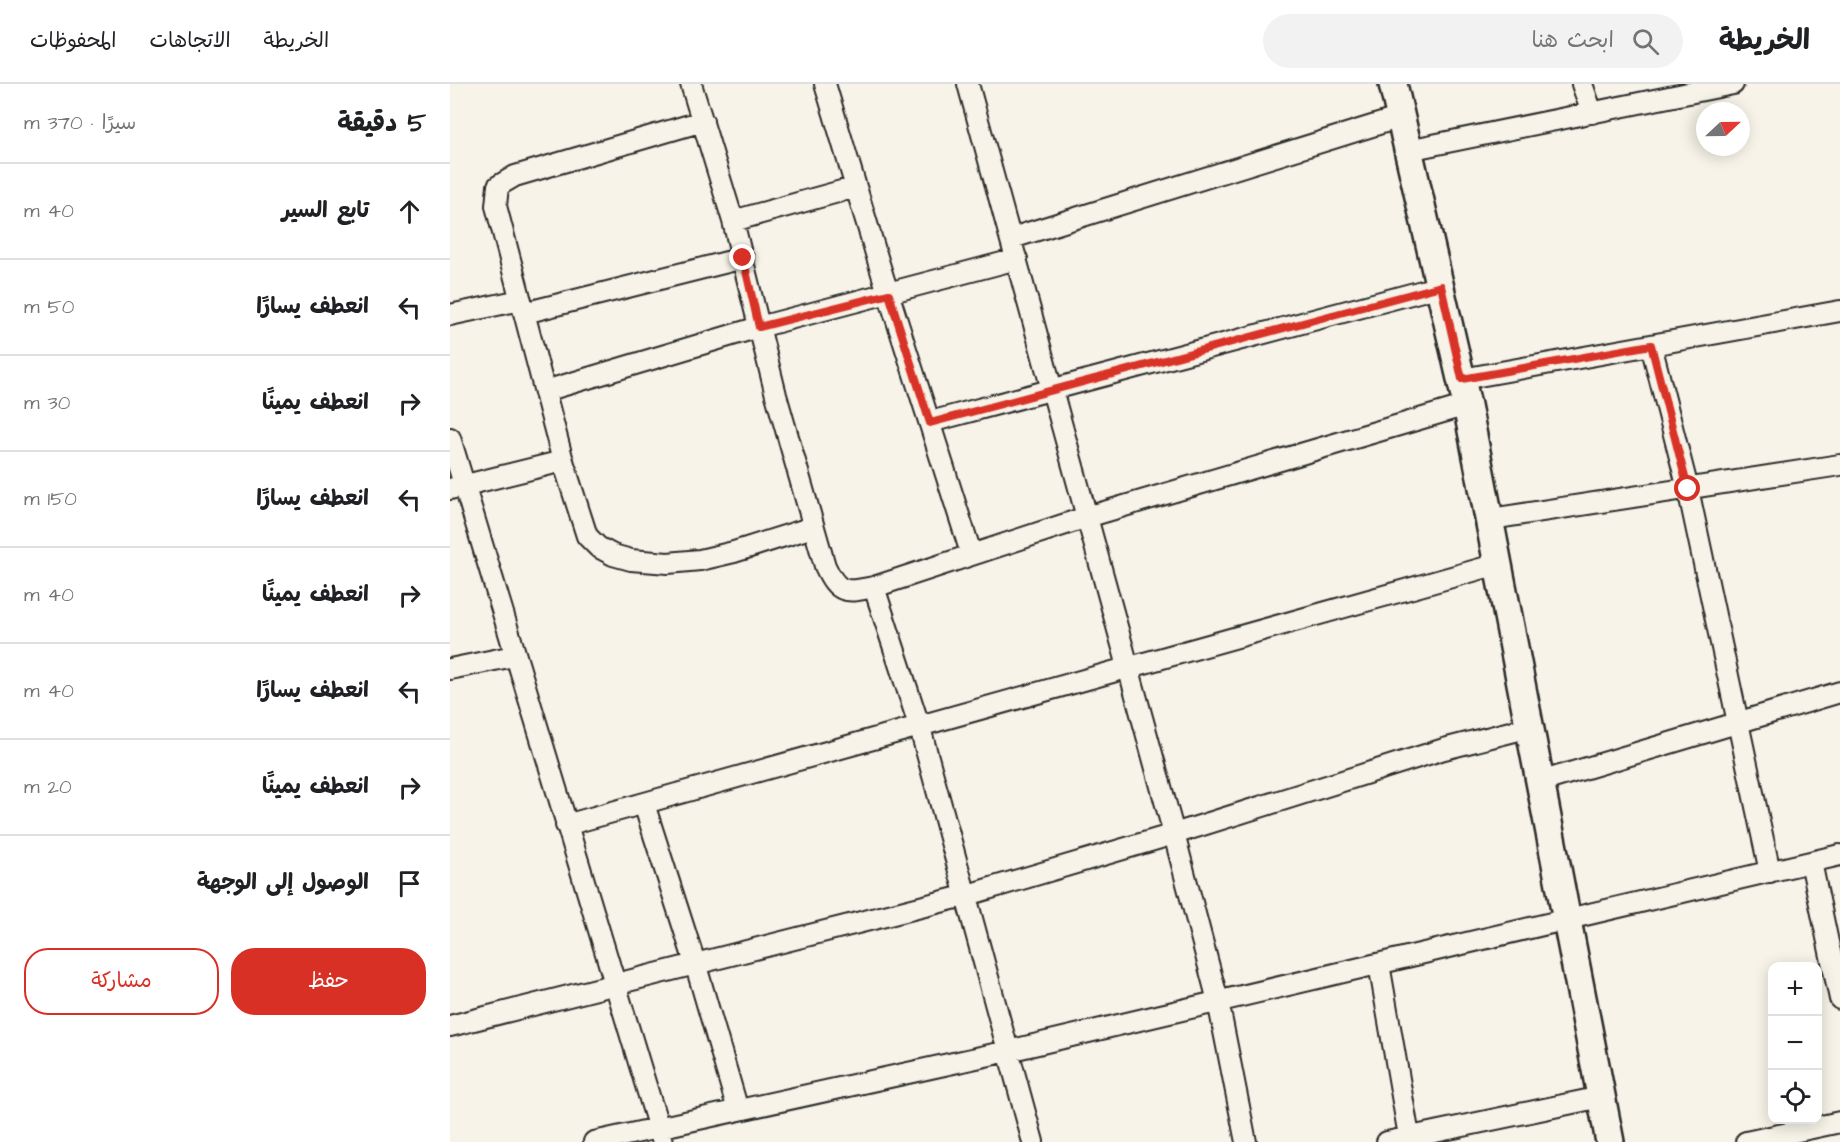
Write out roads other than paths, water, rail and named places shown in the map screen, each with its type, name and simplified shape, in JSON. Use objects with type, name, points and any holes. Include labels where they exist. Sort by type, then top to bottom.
[{"type":"street","points":[[691,84],[733,221],[759,327],[825,566],[836,585],[850,592],[874,587],[971,553],[1465,392],[1651,345],[1840,311]]},
{"type":"street","points":[[825,84],[971,553]]},
{"type":"street","points":[[968,84],[1012,238],[1218,1001],[1246,1142]]},
{"type":"street","points":[[1393,84],[1465,392],[1610,1142]]},
{"type":"street","points":[[1582,84],[1592,113]]},
{"type":"street","points":[[1408,150],[1733,84]]},
{"type":"street","points":[[1012,238],[1401,117]]},
{"type":"street","points":[[703,121],[515,176],[498,186],[495,193],[496,206],[563,461],[587,536],[606,551],[631,561],[668,563],[700,560],[813,527]]},
{"type":"street","points":[[733,221],[856,187]]},
{"type":"street","points":[[450,315],[523,306],[743,258]]},
{"type":"street","points":[[545,391],[759,327],[1017,259]]},
{"type":"street","points":[[930,423],[1441,286]]},
{"type":"street","points":[[1651,345],[1688,489],[1770,872]]},
{"type":"street","points":[[450,438],[457,488],[514,656],[661,1135]]},
{"type":"street","points":[[457,488],[563,461]]},
{"type":"street","points":[[1491,519],[1840,465]]},
{"type":"street","points":[[566,825],[920,728],[1127,666],[1498,564]]},
{"type":"street","points":[[874,587],[920,728],[1033,1142]]},
{"type":"street","points":[[450,669],[514,656]]},
{"type":"street","points":[[1540,782],[1840,692]]},
{"type":"street","points":[[450,1026],[615,987],[964,896],[1174,834],[1444,749],[1530,727]]},
{"type":"street","points":[[644,804],[696,966],[738,1110]]},
{"type":"street","points":[[594,1142],[661,1135],[738,1110],[1008,1051],[1840,855]]},
{"type":"street","points":[[1811,862],[1840,999]]},
{"type":"street","points":[[1378,964],[1410,1140]]},
{"type":"street","points":[[1387,1142],[1410,1140],[1601,1097]]},
{"type":"street","points":[[1746,1142],[1840,1122]]}]
